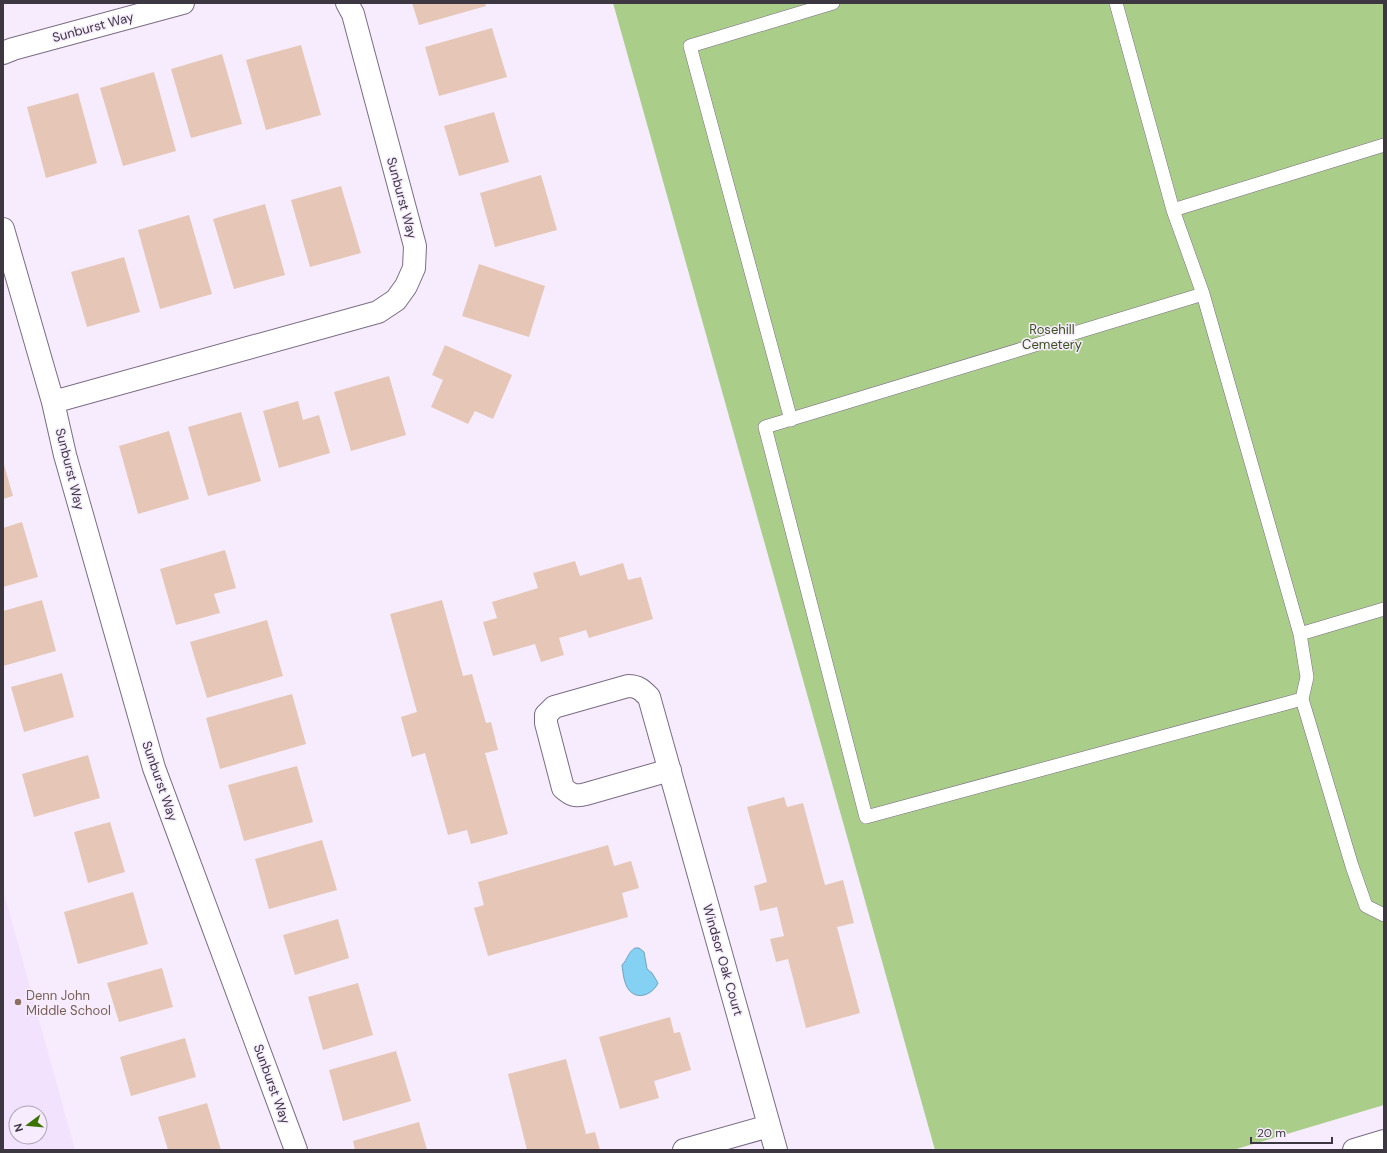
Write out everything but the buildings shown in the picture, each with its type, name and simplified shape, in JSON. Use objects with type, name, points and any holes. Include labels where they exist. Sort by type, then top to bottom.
[{"type":"street","name":"Sunburst Way","points":[[3,53],[183,3]]},
{"type":"street","name":"Sunburst Way","points":[[53,402],[378,312],[396,300],[403,291],[414,268],[415,246],[353,14],[346,3]]},
{"type":"street","name":"Sunburst Way","points":[[3,230],[53,402],[77,499],[154,768],[296,1150]]},
{"type":"street","name":"Windsor Oak Court","points":[[670,770],[586,794],[576,796],[569,793],[563,788],[546,723],[546,715],[554,707],[628,686],[634,686],[642,689],[649,697],[670,770],[776,1150]]},
{"type":"street","points":[[684,1150],[769,1126]]},
{"type":"street","points":[[1354,1150],[1384,1141]]},
{"type":"lane","points":[[792,420],[690,46],[833,3]]},
{"type":"lane","points":[[1116,3],[1173,210],[1203,294],[1300,634],[1307,677],[1302,700],[1352,866],[1366,906],[1384,915]]},
{"type":"lane","points":[[1173,210],[1384,146]]},
{"type":"lane","points":[[1203,294],[765,427],[866,817],[1302,700]]},
{"type":"lane","points":[[1300,634],[1384,609]]},
{"type":"shaded area","name":"Denn John Middle School","points":[[3,890],[75,1150],[3,1150]]},
{"type":"green space","name":"Rosehill Cemetery","points":[[613,3],[1384,3],[1384,1105],[1233,1150],[935,1150]]},
{"type":"water","points":[[635,948],[639,948],[644,952],[647,969],[652,973],[658,983],[653,990],[641,996],[633,993],[627,988],[622,965]]},
{"type":"place","name":"Denn John Middle School","points":[[18,1002]]}]
